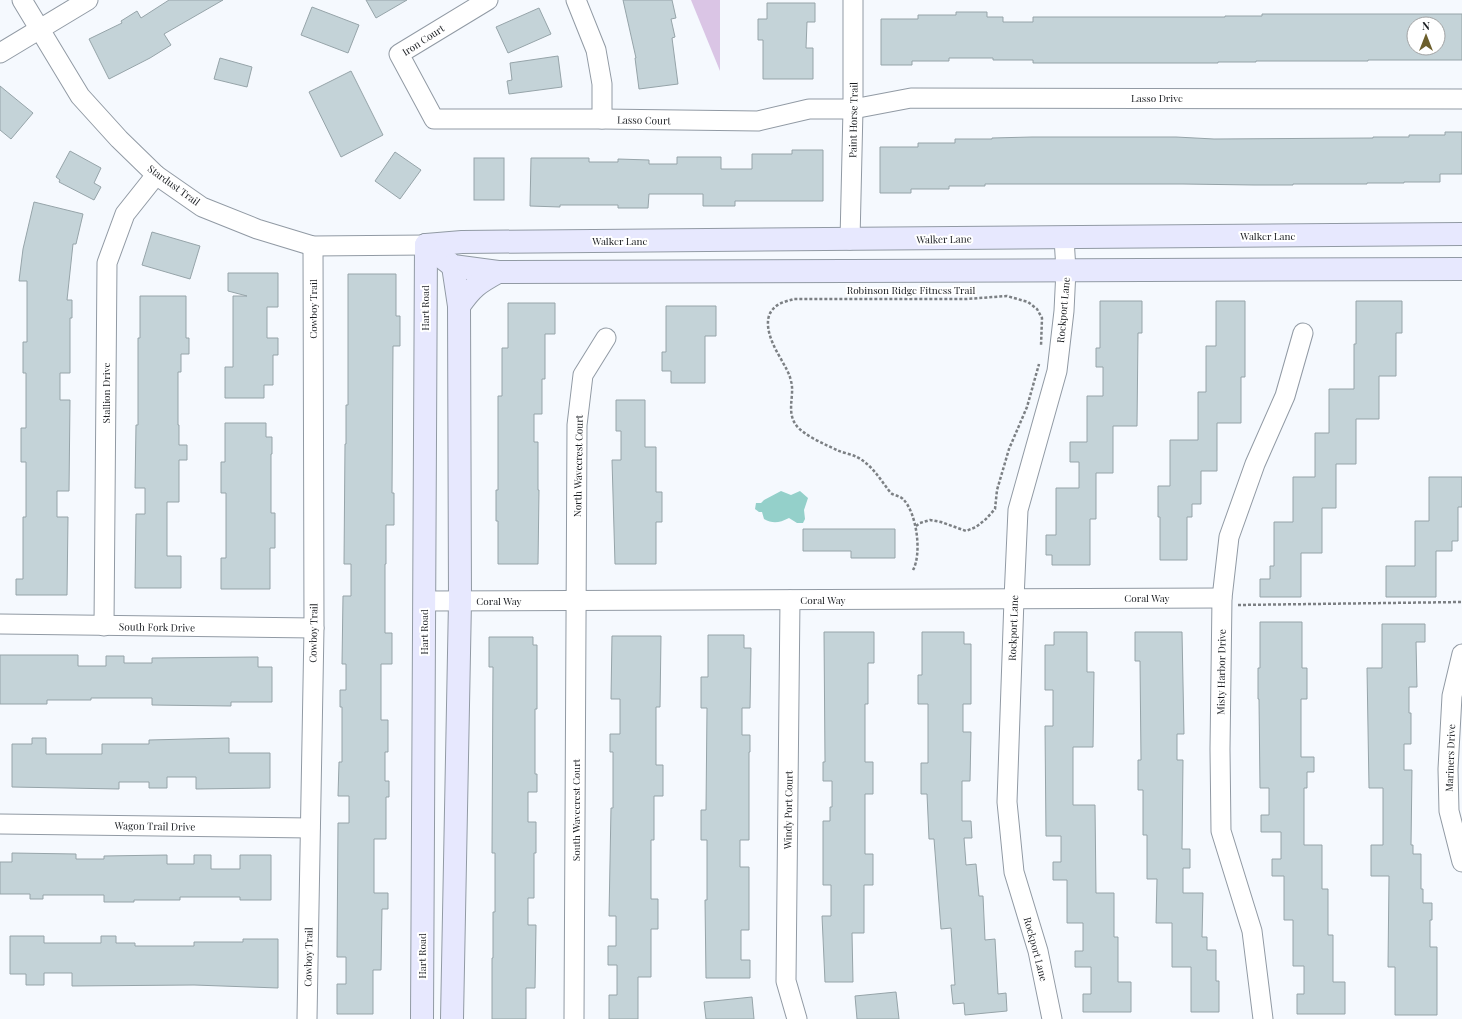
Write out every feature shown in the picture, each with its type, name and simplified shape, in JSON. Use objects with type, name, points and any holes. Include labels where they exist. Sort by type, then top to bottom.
[{"type":"street","name":"Stardust Trail","points":[[22,0],[80,96],[119,140],[156,175],[202,207],[257,229],[313,246],[426,245]]},
{"type":"street","points":[[0,53],[88,0]]},
{"type":"street","name":"Iron Court","points":[[434,119],[399,54],[488,0]]},
{"type":"street","points":[[576,0],[596,50],[602,84],[602,119]]},
{"type":"street","name":"Paint Horse Trail","points":[[850,240],[853,109],[853,0]]},
{"type":"street","name":"Lasso Drive","points":[[853,109],[911,98],[1462,98]]},
{"type":"street","name":"Lasso Court","points":[[434,119],[758,121],[808,109],[853,109]]},
{"type":"street","name":"Stallion Drive","points":[[104,626],[107,263],[125,214],[156,175]]},
{"type":"street","name":"Walker Lane","points":[[453,266],[498,272],[1065,253],[1193,236],[1462,234]]},
{"type":"street","name":"Walker Lane","points":[[426,245],[462,242],[850,240],[1346,270],[1462,269]]},
{"type":"street","points":[[426,245],[453,266],[459,306],[460,601],[452,1019]]},
{"type":"street","name":"Hart Road","points":[[422,1019],[426,245]]},
{"type":"street","name":"Cowboy Trail","points":[[307,1019],[314,628],[313,246]]},
{"type":"street","name":"Rockport Lane","points":[[1052,1019],[1038,951],[1014,872],[1007,802],[1018,510],[1057,371],[1064,311],[1065,253]]},
{"type":"street","points":[[1346,270],[1396,260],[1462,259]]},
{"type":"street","points":[[459,306],[469,290],[481,281],[498,272]]},
{"type":"street","name":"Misty Harbor Drive","points":[[1263,1019],[1252,931],[1221,831],[1220,749],[1222,601],[1229,537],[1255,464],[1285,396],[1303,333]]},
{"type":"street","name":"North Wavecrest Court","points":[[577,601],[577,425],[583,375],[606,338]]},
{"type":"street","name":"Coral Way","points":[[424,601],[1014,599],[1222,601]]},
{"type":"street","name":"Windy Port Court","points":[[790,600],[786,981],[797,1019]]},
{"type":"street","name":"South Wavecrest Court","points":[[574,1019],[577,601]]},
{"type":"street","name":"South Fork Drive","points":[[0,624],[314,628]]},
{"type":"street","name":"Mariners Drive","points":[[1462,654],[1452,696],[1448,770],[1449,811],[1462,862]]},
{"type":"street","name":"Wagon Trail Drive","points":[[0,824],[310,828]]},
{"type":"path","name":"Robinson Ridge Fitness Trail","points":[[913,570],[917,559],[916,526],[908,506],[902,498],[892,495],[872,468],[857,457],[838,450],[814,438],[796,425],[791,416],[792,383],[789,370],[782,362],[774,347],[769,332],[768,318],[773,308],[794,298],[966,298],[1007,296],[1028,302],[1037,310],[1042,318],[1041,352]]},
{"type":"path","points":[[916,526],[930,520],[941,522],[966,531],[976,527],[995,509],[997,490],[1007,456],[1027,407],[1040,359]]},
{"type":"path","points":[[1222,601],[1462,602]]},
{"type":"shaded area","points":[[691,0],[720,0],[720,71]]},
{"type":"shaded area","points":[[781,491],[791,495],[800,491],[808,498],[804,510],[805,519],[803,523],[797,523],[789,518],[779,522],[770,522],[764,519],[762,512],[755,509],[756,503],[761,503]]},
{"type":"building","points":[[169,0],[223,0],[164,34],[171,45],[150,58],[109,79],[89,39],[122,23],[121,21],[137,11],[141,18]]},
{"type":"building","points":[[366,0],[407,0],[376,18]]},
{"type":"building","points":[[623,0],[672,0],[676,18],[671,19],[675,37],[672,38],[678,84],[639,89],[636,58]]},
{"type":"building","points":[[767,3],[815,3],[815,22],[807,22],[806,48],[813,48],[813,79],[763,79],[763,40],[758,40],[758,19],[767,19]]},
{"type":"building","points":[[312,7],[359,25],[348,53],[301,35]]},
{"type":"building","points":[[539,8],[551,34],[508,53],[496,27]]},
{"type":"building","points":[[956,12],[987,12],[987,17],[1003,17],[1003,22],[1033,22],[1033,17],[1225,17],[1262,16],[1262,14],[1462,14],[1462,60],[1256,61],[1218,63],[1033,63],[1033,60],[949,58],[949,61],[912,61],[912,65],[881,65],[881,19],[918,19],[918,15],[956,15]]},
{"type":"building","points":[[558,56],[562,87],[509,94],[507,81],[512,80],[510,63]]},
{"type":"building","points":[[220,58],[252,67],[247,87],[214,79]]},
{"type":"building","points":[[351,71],[383,135],[341,157],[309,92]]},
{"type":"building","points":[[0,86],[33,113],[11,139],[0,130]]},
{"type":"building","points":[[1445,132],[1462,132],[1462,174],[1440,174],[1440,182],[1293,185],[985,184],[985,186],[949,186],[949,189],[911,189],[911,193],[880,193],[880,147],[918,147],[918,143],[955,143],[955,139],[992,138],[1373,138],[1409,137],[1409,135],[1445,135]]},
{"type":"building","points":[[792,150],[823,150],[823,201],[735,201],[735,206],[703,206],[703,194],[649,194],[648,208],[618,208],[618,205],[560,205],[560,207],[530,206],[531,158],[589,158],[589,162],[618,162],[618,159],[649,160],[649,164],[677,164],[677,157],[721,157],[721,169],[752,169],[752,154],[792,154]]},
{"type":"building","points":[[70,151],[101,168],[94,183],[101,187],[94,200],[59,182],[60,180],[56,177]]},
{"type":"building","points":[[395,152],[421,170],[400,199],[375,181]]},
{"type":"building","points":[[474,158],[504,158],[504,200],[474,200]]},
{"type":"building","points":[[34,202],[83,214],[76,244],[73,244],[67,300],[72,300],[72,318],[70,318],[70,373],[60,373],[60,400],[70,400],[69,491],[57,491],[57,517],[68,517],[67,595],[16,595],[16,579],[23,579],[23,517],[26,517],[26,462],[21,462],[21,428],[26,428],[26,373],[23,373],[23,342],[27,342],[27,281],[19,281],[23,249]]},
{"type":"building","points":[[152,232],[200,246],[190,279],[142,265]]},
{"type":"building","points":[[228,273],[278,273],[278,307],[267,307],[267,338],[278,338],[278,355],[273,355],[273,385],[264,385],[264,398],[225,398],[225,367],[233,367],[233,296],[247,296],[228,291]]},
{"type":"building","points":[[348,274],[396,274],[396,316],[400,316],[400,346],[393,346],[392,493],[394,493],[394,525],[386,525],[385,564],[385,633],[392,633],[392,664],[381,664],[381,720],[388,720],[388,752],[385,752],[385,781],[389,781],[389,797],[386,797],[386,839],[374,839],[374,893],[388,893],[388,909],[382,909],[381,970],[373,970],[373,1014],[337,1014],[337,984],[346,984],[346,957],[337,957],[338,823],[349,823],[349,796],[338,796],[339,762],[342,762],[342,707],[340,707],[340,690],[346,690],[346,664],[342,664],[343,596],[351,596],[351,564],[344,564],[345,444],[346,405],[348,405]]},
{"type":"building","points":[[140,296],[186,296],[186,338],[189,338],[189,354],[181,354],[181,372],[178,372],[178,425],[179,445],[187,445],[187,460],[179,460],[179,502],[167,502],[167,556],[181,556],[181,588],[135,588],[136,514],[145,514],[145,488],[135,488],[136,425],[138,425],[138,338],[140,338]]},
{"type":"building","points":[[1100,301],[1142,301],[1142,333],[1138,333],[1137,426],[1113,426],[1113,473],[1096,473],[1096,519],[1090,519],[1090,565],[1052,565],[1052,555],[1046,555],[1046,535],[1056,535],[1056,488],[1079,488],[1079,462],[1070,462],[1070,442],[1087,442],[1087,396],[1103,396],[1103,367],[1096,367],[1096,348],[1100,348]]},
{"type":"building","points":[[1216,301],[1245,301],[1245,377],[1241,377],[1241,423],[1217,423],[1217,471],[1201,471],[1201,504],[1192,504],[1192,517],[1187,517],[1187,560],[1160,560],[1158,486],[1170,486],[1170,440],[1198,440],[1198,392],[1206,392],[1206,346],[1216,346]]},
{"type":"building","points":[[1356,301],[1402,301],[1402,333],[1396,333],[1396,376],[1379,376],[1379,419],[1356,419],[1356,464],[1336,464],[1336,508],[1322,508],[1322,553],[1301,553],[1301,597],[1260,597],[1260,579],[1270,579],[1270,566],[1274,566],[1274,522],[1293,522],[1293,477],[1315,477],[1315,433],[1329,433],[1329,389],[1354,389]]},
{"type":"building","points":[[508,303],[555,303],[555,334],[545,334],[545,379],[542,379],[542,414],[534,414],[534,442],[538,442],[538,564],[498,564],[496,490],[498,490],[498,396],[502,396],[502,348],[508,348]]},
{"type":"building","points":[[666,306],[716,306],[716,336],[705,336],[705,383],[671,383],[671,371],[662,371],[662,352],[666,352]]},
{"type":"building","points":[[616,400],[645,400],[645,447],[656,447],[656,492],[662,492],[662,522],[656,522],[656,564],[615,564],[612,460],[621,460],[621,431],[616,431]]},
{"type":"building","points":[[225,423],[266,423],[266,437],[272,437],[271,513],[275,513],[275,548],[270,548],[270,589],[221,589],[221,558],[226,558],[226,493],[221,493],[221,462],[225,462]]},
{"type":"building","points":[[1429,477],[1462,477],[1462,507],[1458,507],[1458,541],[1452,541],[1452,551],[1436,551],[1436,597],[1386,597],[1386,566],[1415,566],[1415,521],[1429,521]]},
{"type":"building","points":[[803,529],[895,529],[895,558],[851,558],[851,551],[803,551]]},
{"type":"building","points":[[1260,622],[1302,622],[1302,668],[1307,668],[1307,699],[1301,699],[1301,757],[1314,757],[1314,772],[1307,772],[1307,788],[1304,788],[1304,845],[1322,845],[1322,889],[1328,889],[1328,935],[1333,935],[1333,982],[1345,982],[1345,1014],[1297,1014],[1297,994],[1304,994],[1304,966],[1293,966],[1293,920],[1284,920],[1284,876],[1272,876],[1272,859],[1281,859],[1281,832],[1261,832],[1261,815],[1269,815],[1269,788],[1260,788],[1258,668],[1260,668]]},
{"type":"building","points":[[1382,624],[1425,624],[1425,642],[1416,642],[1417,687],[1409,687],[1411,744],[1404,744],[1404,770],[1412,770],[1411,845],[1413,845],[1413,854],[1421,854],[1421,889],[1423,889],[1423,903],[1432,903],[1432,920],[1430,920],[1430,947],[1437,947],[1437,1015],[1395,1015],[1395,967],[1388,967],[1389,876],[1371,876],[1371,845],[1383,845],[1383,788],[1369,788],[1367,668],[1382,668]]},
{"type":"building","points":[[824,632],[874,632],[874,663],[868,663],[868,704],[865,704],[865,762],[873,762],[873,794],[865,794],[865,854],[873,854],[873,885],[864,885],[864,933],[852,933],[853,982],[825,982],[822,916],[831,916],[831,885],[823,885],[823,821],[830,821],[830,807],[832,807],[832,781],[823,781],[823,762],[825,762]]},
{"type":"building","points":[[922,632],[964,632],[964,644],[971,644],[971,704],[963,704],[963,732],[971,732],[970,781],[962,781],[962,821],[971,821],[972,838],[964,838],[966,865],[976,864],[979,896],[983,896],[985,940],[995,939],[998,994],[1006,993],[1007,1011],[965,1015],[964,1003],[953,1004],[951,985],[955,985],[951,928],[941,929],[934,839],[929,839],[927,794],[921,794],[921,763],[928,763],[928,704],[918,704],[918,675],[922,675]]},
{"type":"building","points":[[1054,632],[1087,632],[1087,672],[1094,672],[1093,747],[1073,747],[1073,805],[1095,805],[1096,893],[1114,893],[1114,937],[1118,937],[1118,982],[1131,982],[1131,1012],[1083,1012],[1083,994],[1091,994],[1091,967],[1075,967],[1075,951],[1083,951],[1083,923],[1067,923],[1067,880],[1053,880],[1053,862],[1061,862],[1061,836],[1046,836],[1045,726],[1053,726],[1053,690],[1045,690],[1045,645],[1054,645]]},
{"type":"building","points":[[1135,632],[1182,632],[1184,734],[1177,734],[1177,760],[1183,760],[1182,849],[1190,849],[1190,868],[1183,868],[1183,893],[1203,893],[1202,937],[1207,937],[1207,950],[1216,950],[1216,981],[1219,981],[1219,1012],[1191,1012],[1191,967],[1172,967],[1172,923],[1156,923],[1157,879],[1147,879],[1147,835],[1143,835],[1143,790],[1138,790],[1138,760],[1141,760],[1140,661],[1135,661]]},
{"type":"building","points":[[708,635],[744,635],[744,648],[751,648],[750,708],[742,708],[742,735],[750,735],[749,840],[740,840],[740,867],[749,867],[749,930],[741,930],[741,960],[750,960],[750,978],[706,978],[705,900],[707,900],[707,840],[701,840],[701,810],[706,810],[707,708],[701,708],[701,677],[708,677]]},
{"type":"building","points":[[612,636],[661,636],[660,707],[656,707],[656,765],[663,765],[663,796],[654,796],[654,840],[651,840],[651,899],[658,899],[658,929],[651,929],[651,977],[638,977],[638,1019],[609,1019],[609,995],[617,995],[617,965],[608,965],[608,946],[616,946],[616,916],[609,916],[611,808],[613,808],[613,752],[610,752],[610,734],[620,734],[620,699],[611,699]]},
{"type":"building","points":[[489,637],[533,637],[533,645],[537,645],[535,774],[537,774],[537,792],[528,792],[528,822],[536,822],[534,898],[528,898],[528,925],[536,925],[535,988],[526,988],[526,1019],[492,1019],[495,853],[492,853],[493,667],[489,667]]},
{"type":"building","points":[[0,655],[78,655],[78,666],[106,666],[106,656],[124,656],[124,663],[152,663],[152,658],[258,657],[258,667],[272,667],[272,702],[231,702],[231,706],[152,705],[152,698],[91,698],[91,700],[47,700],[47,704],[0,704]]},
{"type":"building","points":[[32,738],[46,738],[46,754],[102,754],[102,744],[149,744],[149,740],[229,738],[229,753],[270,753],[270,788],[196,789],[196,777],[167,777],[167,788],[149,788],[149,782],[119,782],[119,789],[12,787],[12,744],[32,744]]},
{"type":"building","points":[[12,853],[76,854],[76,859],[104,859],[104,856],[167,855],[167,864],[194,864],[194,855],[211,855],[211,869],[240,869],[240,855],[271,855],[271,900],[240,900],[240,897],[180,897],[180,900],[134,900],[134,902],[104,902],[104,895],[43,895],[43,899],[30,899],[30,894],[0,894],[0,862],[12,862]]},
{"type":"building","points":[[10,936],[44,936],[44,943],[101,943],[101,936],[116,936],[116,943],[135,943],[135,946],[194,946],[194,942],[243,942],[243,939],[278,939],[278,988],[194,985],[72,986],[72,973],[44,973],[44,985],[26,985],[26,974],[10,974]]},
{"type":"building","points":[[896,992],[899,1019],[857,1019],[855,996]]},
{"type":"building","points":[[752,997],[754,1019],[706,1019],[704,1002]]}]
